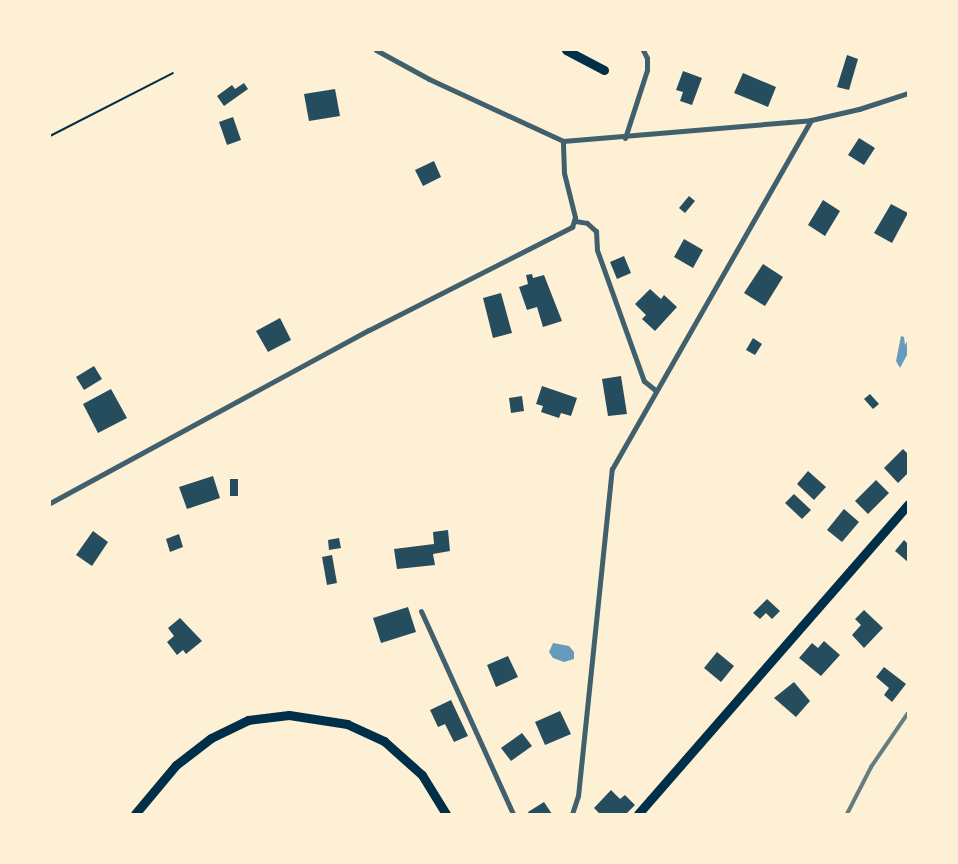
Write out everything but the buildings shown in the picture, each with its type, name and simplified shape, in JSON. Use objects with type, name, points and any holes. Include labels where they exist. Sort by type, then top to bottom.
[{"type":"main road","points":[[566,50],[604,70]]},
{"type":"main road","points":[[638,814],[908,504]]},
{"type":"main road","points":[[135,814],[176,765],[211,738],[248,720],[289,715],[347,724],[384,741],[422,775],[446,814]]},
{"type":"street","points":[[376,50],[429,79],[563,141],[625,138],[811,120],[853,111],[908,93]]},
{"type":"street","points":[[625,138],[647,70],[647,58],[643,50]]},
{"type":"street","points":[[572,814],[578,796],[608,484],[618,454],[811,120]]},
{"type":"street","points":[[50,503],[370,330],[572,227],[575,220],[564,173],[563,141]]},
{"type":"street","points":[[575,220],[591,226],[596,231],[598,250],[644,381],[655,390]]},
{"type":"street","points":[[421,611],[513,814]]},
{"type":"path","points":[[50,136],[173,73]]},
{"type":"water","points":[[901,336],[904,337],[905,345],[908,340],[908,353],[900,368],[896,361]]},
{"type":"water","points":[[553,643],[569,646],[574,652],[574,659],[564,662],[553,658],[549,652]]},
{"type":"railway","points":[[847,814],[871,767],[908,713]]}]
